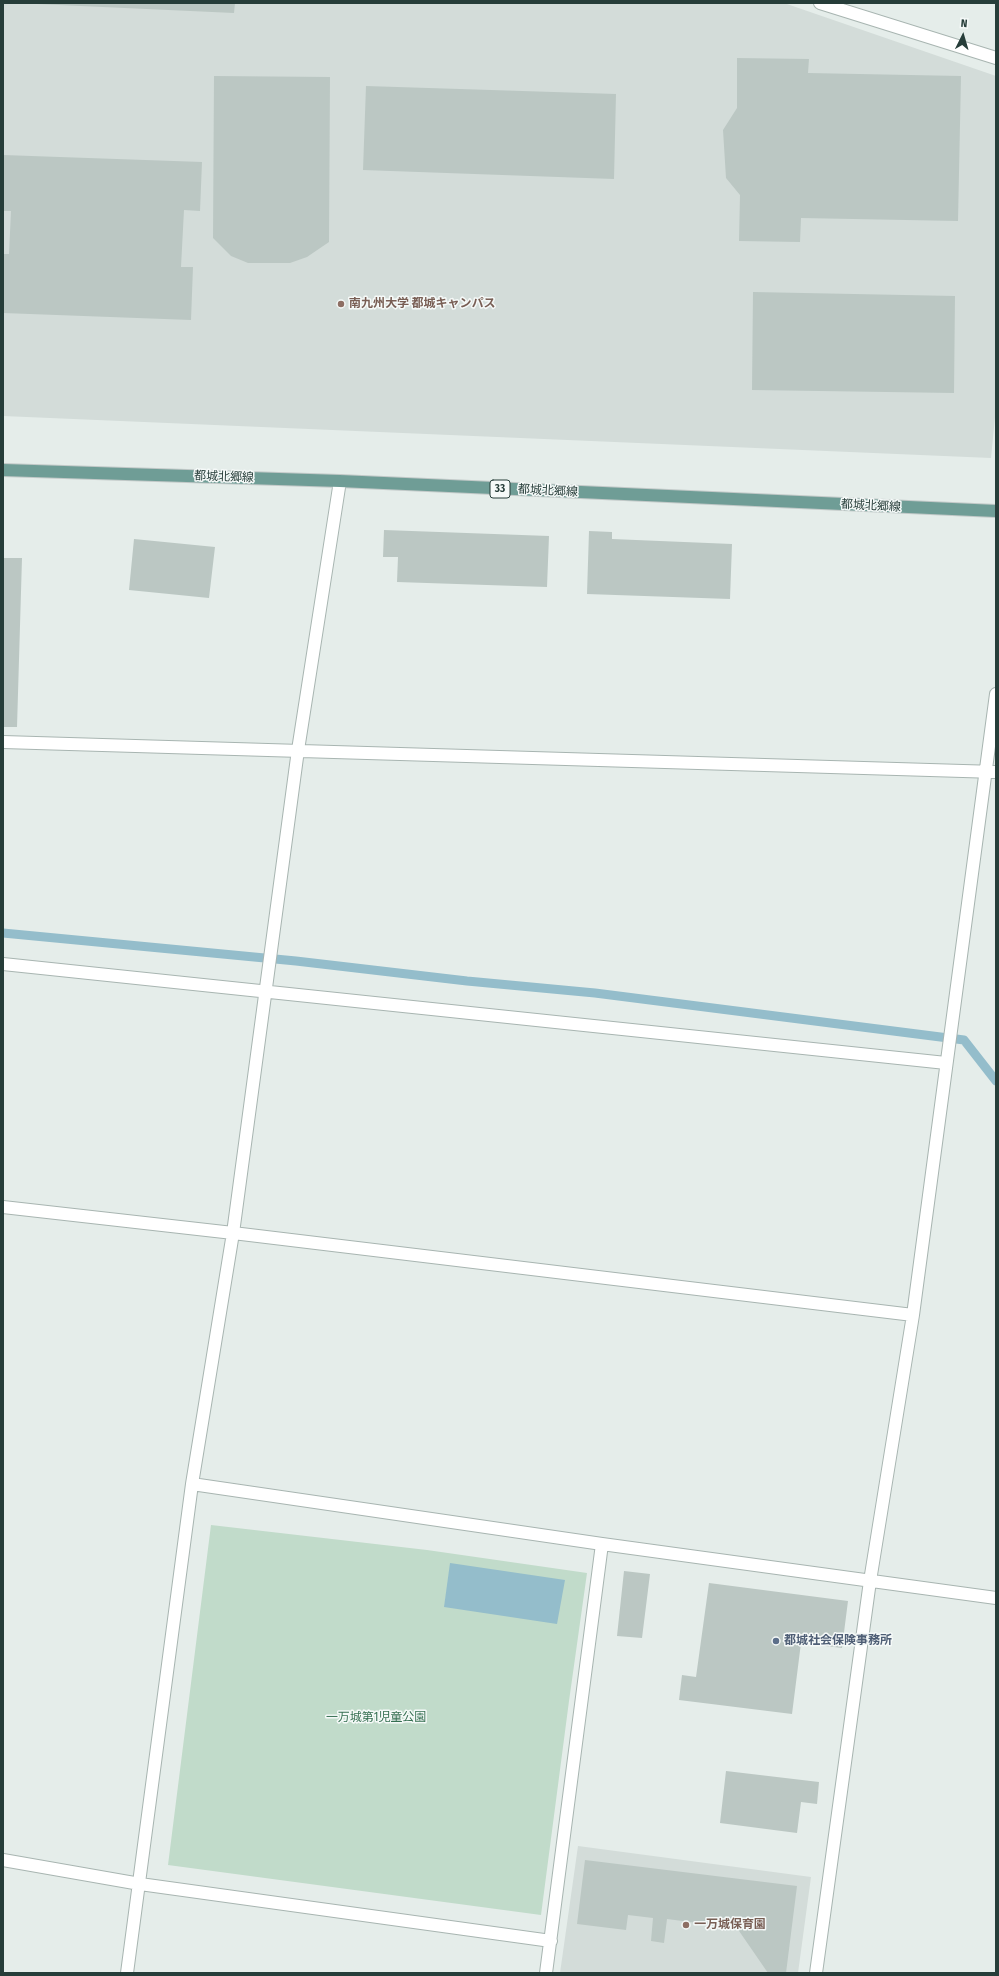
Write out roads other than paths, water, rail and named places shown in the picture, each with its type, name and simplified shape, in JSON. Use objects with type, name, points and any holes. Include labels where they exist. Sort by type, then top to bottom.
[{"type":"main road","name":"都城北郷線","points":[[3,470],[340,482],[996,511]]},
{"type":"street","points":[[820,3],[996,58]]},
{"type":"street","points":[[127,1973],[192,1484],[233,1232],[264,992],[298,750],[340,482]]},
{"type":"street","points":[[816,1973],[870,1581],[913,1315],[946,1063],[990,772],[996,694]]},
{"type":"street","points":[[3,742],[990,772]]},
{"type":"street","points":[[3,964],[946,1063]]},
{"type":"street","points":[[3,1207],[233,1232],[913,1315]]},
{"type":"street","points":[[192,1484],[602,1544],[996,1598]]},
{"type":"street","points":[[546,1973],[602,1544]]},
{"type":"street","points":[[3,1860],[140,1884],[551,1941]]},
{"type":"water","points":[[450,1563],[565,1580],[557,1624],[444,1607]]},
{"type":"waterway","points":[[3,933],[296,961],[467,981],[595,993],[964,1040],[996,1081]]},
{"type":"place","name":"南九州大学 都城キャンパス","points":[[341,304]]},
{"type":"place","name":"都城社会保険事務所","points":[[776,1641]]},
{"type":"place","name":"一万城保育園","points":[[686,1925]]},
{"type":"park label","name":"一万城第1児童公園","points":[[376,1718]]}]
